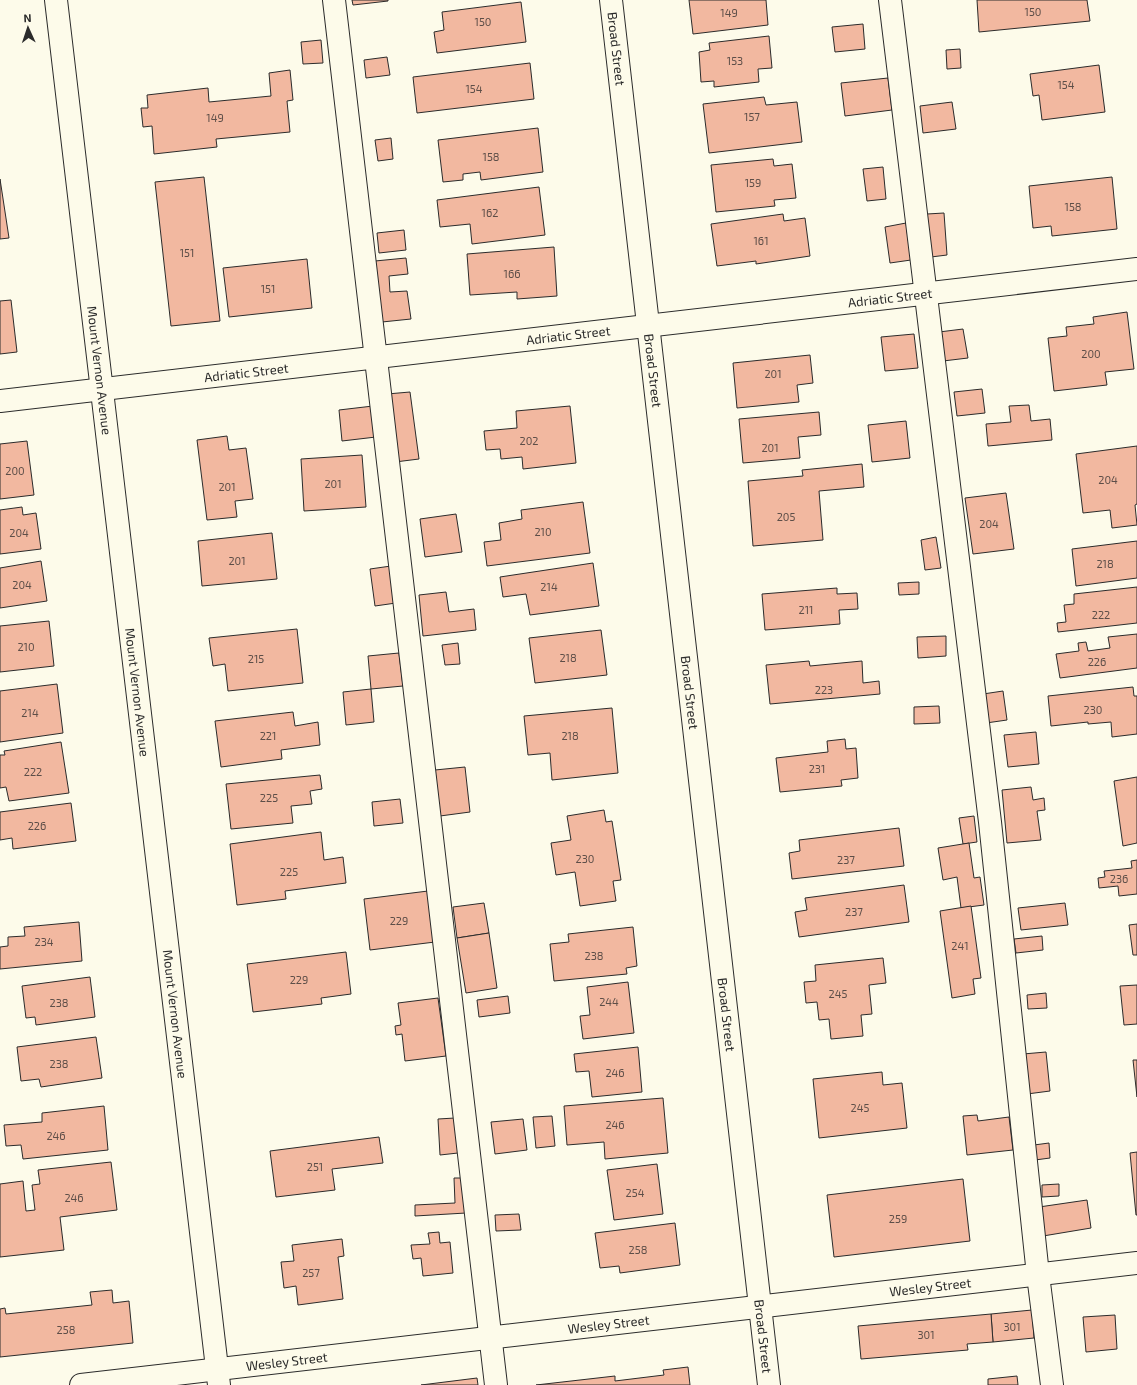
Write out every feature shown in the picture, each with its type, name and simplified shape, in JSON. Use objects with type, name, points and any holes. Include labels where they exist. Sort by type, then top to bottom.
[{"type":"street","name":"Mount Vernon Avenue","points":[[56,0],[218,1377]]},
{"type":"street","points":[[334,0],[496,1385]]},
{"type":"street","name":"Broad Street","points":[[611,0],[769,1385]]},
{"type":"street","points":[[890,0],[989,814],[1038,1275],[1052,1385]]},
{"type":"street","name":"Adriatic Street","points":[[0,401],[1137,269]]},
{"type":"street","name":"Wesley Street","points":[[81,1385],[218,1377],[491,1338],[1137,1263]]},
{"type":"building","points":[[352,0],[388,0],[388,1],[353,5]]},
{"type":"building","points":[[689,0],[766,0],[768,25],[693,34]]},
{"type":"building","points":[[977,0],[1087,0],[1090,21],[979,32]]},
{"type":"building","points":[[521,2],[526,42],[437,53],[434,32],[444,30],[442,12]]},
{"type":"building","points":[[863,24],[865,49],[835,52],[832,27]]},
{"type":"building","points":[[769,36],[772,68],[758,69],[759,82],[714,87],[714,81],[701,82],[699,52],[710,50],[709,43]]},
{"type":"building","points":[[321,40],[323,63],[303,64],[301,42]]},
{"type":"building","points":[[960,49],[961,68],[947,69],[946,50]]},
{"type":"building","points":[[387,57],[390,75],[366,78],[364,60]]},
{"type":"building","points":[[530,63],[534,99],[417,113],[413,77]]},
{"type":"building","points":[[1099,65],[1105,112],[1042,120],[1039,95],[1033,96],[1030,74]]},
{"type":"building","points":[[290,70],[293,100],[287,101],[290,132],[216,139],[217,147],[154,154],[152,126],[143,127],[141,108],[148,108],[147,95],[208,88],[209,102],[271,96],[269,73]]},
{"type":"building","points":[[888,78],[892,110],[845,116],[841,83]]},
{"type":"building","points":[[764,97],[766,105],[797,102],[802,142],[709,153],[703,104]]},
{"type":"building","points":[[952,102],[956,129],[923,133],[920,106]]},
{"type":"building","points":[[538,128],[543,172],[481,180],[480,172],[463,174],[463,180],[443,182],[438,140]]},
{"type":"building","points":[[391,138],[393,159],[378,161],[375,140]]},
{"type":"building","points":[[773,159],[774,166],[792,164],[796,198],[774,200],[775,206],[716,212],[711,165]]},
{"type":"building","points":[[883,167],[886,199],[867,201],[863,169]]},
{"type":"building","points":[[204,177],[220,321],[171,326],[155,182]]},
{"type":"building","points":[[1112,177],[1117,229],[1052,236],[1051,226],[1033,228],[1029,186]]},
{"type":"building","points":[[0,179],[9,238],[0,239]]},
{"type":"building","points":[[539,187],[545,235],[472,244],[470,224],[440,227],[437,200]]},
{"type":"building","points":[[944,213],[947,255],[931,257],[927,214]]},
{"type":"building","points":[[783,214],[784,221],[805,218],[810,256],[756,264],[756,261],[717,266],[711,224]]},
{"type":"building","points":[[906,223],[911,260],[890,263],[885,227]]},
{"type":"building","points":[[404,230],[406,250],[379,253],[377,233]]},
{"type":"building","points":[[554,247],[557,296],[517,299],[517,292],[470,295],[467,254]]},
{"type":"building","points":[[406,258],[408,274],[389,276],[390,292],[407,291],[411,319],[382,322],[375,261]]},
{"type":"building","points":[[307,259],[312,308],[229,317],[223,268]]},
{"type":"building","points":[[11,300],[17,352],[0,354],[0,301]]},
{"type":"building","points":[[1127,312],[1134,369],[1105,372],[1107,385],[1054,391],[1048,338],[1067,336],[1066,327],[1094,324],[1093,317]]},
{"type":"building","points":[[963,329],[968,358],[943,361],[939,332]]},
{"type":"building","points":[[914,334],[918,368],[885,371],[881,337]]},
{"type":"building","points":[[810,355],[813,383],[797,385],[799,402],[737,408],[733,363]]},
{"type":"building","points":[[982,389],[985,413],[957,416],[954,392]]},
{"type":"building","points":[[410,392],[419,459],[395,462],[387,394]]},
{"type":"building","points":[[1029,405],[1031,421],[1050,419],[1052,440],[988,446],[986,424],[1011,422],[1009,406]]},
{"type":"building","points":[[373,406],[376,437],[342,441],[339,410]]},
{"type":"building","points":[[570,406],[576,463],[523,469],[522,457],[501,459],[500,449],[486,450],[484,431],[517,428],[516,411]]},
{"type":"building","points":[[819,412],[821,435],[798,437],[800,458],[743,463],[739,419]]},
{"type":"building","points":[[906,421],[910,458],[872,462],[868,425]]},
{"type":"building","points":[[227,436],[229,450],[246,448],[253,499],[235,501],[237,517],[207,520],[197,440]]},
{"type":"building","points":[[27,441],[34,495],[0,499],[0,444]]},
{"type":"building","points":[[1137,446],[1137,504],[1135,505],[1137,525],[1112,528],[1110,510],[1083,513],[1076,454]]},
{"type":"building","points":[[362,455],[366,507],[304,511],[301,459]]},
{"type":"building","points":[[862,464],[864,487],[819,491],[823,540],[753,546],[748,481],[803,476],[802,470]]},
{"type":"building","points":[[1006,493],[1014,549],[973,554],[965,498]]},
{"type":"building","points":[[583,502],[590,553],[487,566],[484,542],[501,540],[499,523],[522,519],[521,510]]},
{"type":"building","points":[[22,507],[23,515],[36,513],[41,549],[0,554],[0,510]]},
{"type":"building","points":[[456,514],[462,552],[425,557],[420,519]]},
{"type":"building","points":[[272,533],[277,579],[202,586],[198,541]]},
{"type":"building","points":[[936,537],[941,568],[925,570],[921,540]]},
{"type":"building","points":[[1137,541],[1137,578],[1076,586],[1072,549]]},
{"type":"building","points":[[41,561],[47,601],[0,608],[0,568]]},
{"type":"building","points":[[593,563],[599,606],[530,615],[526,594],[503,597],[500,577]]},
{"type":"building","points":[[391,566],[396,603],[375,606],[370,569]]},
{"type":"building","points":[[919,582],[919,594],[899,595],[898,583]]},
{"type":"building","points":[[1137,587],[1137,623],[1058,632],[1057,623],[1066,622],[1064,605],[1074,604],[1074,594]]},
{"type":"building","points":[[837,588],[837,594],[857,593],[858,609],[839,610],[840,624],[765,630],[762,594]]},
{"type":"building","points":[[446,592],[449,612],[474,609],[476,630],[423,636],[419,595]]},
{"type":"building","points":[[49,621],[54,666],[0,672],[0,626]]},
{"type":"building","points":[[297,629],[303,683],[228,691],[225,664],[213,666],[209,638]]},
{"type":"building","points":[[601,630],[607,675],[535,683],[529,638]]},
{"type":"building","points":[[1137,634],[1137,668],[1060,678],[1056,654],[1079,651],[1078,643],[1086,642],[1088,651],[1110,648],[1108,637]]},
{"type":"building","points":[[946,636],[946,656],[918,658],[917,637]]},
{"type":"building","points":[[458,643],[460,664],[445,665],[442,645]]},
{"type":"building","points":[[399,653],[403,686],[371,689],[368,656]]},
{"type":"building","points":[[809,661],[810,666],[862,661],[863,683],[879,681],[880,694],[770,704],[766,665]]},
{"type":"building","points":[[57,684],[63,733],[0,742],[0,691]]},
{"type":"building","points":[[1133,687],[1134,696],[1137,696],[1137,734],[1112,737],[1111,722],[1088,724],[1088,722],[1051,726],[1048,696]]},
{"type":"building","points":[[371,689],[374,722],[346,725],[343,692]]},
{"type":"building","points":[[1003,691],[1007,720],[986,723],[983,694]]},
{"type":"building","points":[[939,706],[940,723],[914,724],[914,707]]},
{"type":"building","points":[[612,708],[618,773],[552,780],[550,753],[528,755],[524,716]]},
{"type":"building","points":[[293,712],[295,726],[318,722],[320,745],[281,750],[282,759],[221,767],[215,721]]},
{"type":"building","points":[[1036,732],[1039,764],[1008,767],[1004,735]]},
{"type":"building","points":[[845,739],[846,749],[856,748],[858,778],[841,780],[842,786],[780,792],[776,758],[828,752],[827,741]]},
{"type":"building","points":[[61,742],[69,793],[9,801],[6,787],[0,788],[0,755],[5,755],[4,751]]},
{"type":"building","points":[[465,767],[470,812],[440,816],[435,770]]},
{"type":"building","points":[[320,775],[322,789],[310,791],[312,804],[291,806],[293,823],[231,829],[226,784]]},
{"type":"building","points":[[1137,777],[1137,843],[1123,846],[1114,781]]},
{"type":"building","points":[[1031,787],[1033,800],[1044,798],[1045,810],[1037,811],[1041,840],[1007,843],[1002,790]]},
{"type":"building","points":[[400,799],[403,823],[374,826],[372,802]]},
{"type":"building","points":[[71,803],[76,841],[13,849],[12,838],[0,840],[0,812]]},
{"type":"building","points":[[604,810],[606,822],[612,821],[621,880],[613,881],[616,901],[580,906],[575,872],[556,875],[551,843],[571,840],[567,816]]},
{"type":"building","points":[[974,816],[977,842],[963,844],[959,818]]},
{"type":"building","points":[[899,828],[904,866],[792,879],[789,853],[800,851],[799,840]]},
{"type":"building","points":[[321,832],[324,860],[343,857],[346,883],[285,891],[286,899],[237,905],[230,844]]},
{"type":"building","points":[[969,843],[974,878],[980,877],[984,905],[961,908],[957,877],[943,880],[938,848]]},
{"type":"building","points":[[1137,860],[1137,894],[1119,896],[1118,886],[1099,888],[1098,878],[1105,877],[1104,871],[1132,868],[1131,861]]},
{"type":"building","points":[[904,885],[909,922],[799,937],[795,912],[807,910],[805,898]]},
{"type":"building","points":[[428,891],[435,942],[370,950],[364,899]]},
{"type":"building","points":[[484,903],[489,933],[457,938],[453,907]]},
{"type":"building","points":[[1065,903],[1068,925],[1021,930],[1018,908]]},
{"type":"building","points":[[971,906],[981,978],[973,979],[975,994],[952,998],[940,911]]},
{"type":"building","points":[[79,922],[82,961],[0,969],[0,947],[8,946],[8,937],[25,936],[24,927]]},
{"type":"building","points":[[1137,924],[1137,955],[1133,955],[1129,925]]},
{"type":"building","points":[[633,927],[637,966],[626,968],[627,974],[554,981],[550,944],[569,942],[568,934]]},
{"type":"building","points":[[489,933],[497,988],[466,993],[457,938]]},
{"type":"building","points":[[1042,936],[1043,950],[1016,953],[1014,939]]},
{"type":"building","points":[[346,952],[351,994],[321,998],[322,1004],[253,1012],[247,964]]},
{"type":"building","points":[[883,958],[886,983],[869,985],[872,1014],[861,1015],[863,1036],[831,1039],[829,1019],[819,1020],[817,1002],[806,1003],[804,982],[816,981],[815,965]]},
{"type":"building","points":[[90,977],[95,1017],[36,1025],[35,1017],[26,1018],[22,986]]},
{"type":"building","points":[[628,982],[634,1033],[583,1039],[580,1016],[590,1015],[587,987]]},
{"type":"building","points":[[1137,985],[1137,1024],[1124,1025],[1120,986]]},
{"type":"building","points":[[1046,993],[1047,1008],[1028,1009],[1027,995]]},
{"type":"building","points":[[508,996],[510,1013],[479,1017],[477,1000]]},
{"type":"building","points":[[438,998],[446,1056],[405,1061],[402,1034],[396,1035],[395,1026],[401,1025],[398,1003]]},
{"type":"building","points":[[96,1037],[102,1078],[41,1087],[39,1079],[21,1081],[17,1047]]},
{"type":"building","points":[[638,1047],[642,1092],[592,1097],[589,1071],[576,1072],[574,1054]]},
{"type":"building","points":[[1046,1052],[1050,1091],[1027,1094],[1023,1054]]},
{"type":"building","points":[[1133,1060],[1137,1060],[1137,1097]]},
{"type":"building","points":[[882,1072],[883,1085],[902,1083],[907,1128],[819,1138],[813,1079]]},
{"type":"building","points":[[663,1098],[668,1153],[605,1159],[604,1142],[567,1145],[564,1106]]},
{"type":"building","points":[[104,1106],[108,1150],[23,1159],[21,1145],[6,1146],[4,1125],[42,1122],[42,1113]]},
{"type":"building","points":[[977,1115],[978,1121],[1009,1117],[1013,1150],[967,1155],[963,1116]]},
{"type":"building","points":[[552,1116],[555,1146],[536,1148],[533,1117]]},
{"type":"building","points":[[455,1118],[458,1153],[440,1155],[438,1119]]},
{"type":"building","points":[[523,1119],[527,1150],[495,1154],[491,1122]]},
{"type":"building","points":[[379,1137],[383,1163],[332,1169],[335,1190],[276,1197],[270,1151]]},
{"type":"building","points":[[1049,1143],[1050,1158],[1035,1160],[1034,1145]]},
{"type":"building","points":[[1137,1152],[1137,1215],[1136,1215],[1130,1153]]},
{"type":"building","points":[[111,1162],[117,1210],[60,1217],[64,1250],[0,1257],[0,1184],[23,1181],[26,1211],[35,1210],[32,1185],[40,1184],[38,1170]]},
{"type":"building","points":[[657,1164],[663,1214],[614,1220],[607,1170]]},
{"type":"building","points":[[454,1178],[464,1178],[466,1213],[415,1216],[415,1205],[455,1203]]},
{"type":"building","points":[[963,1179],[970,1241],[834,1257],[827,1195]]},
{"type":"building","points":[[1059,1184],[1059,1196],[1042,1197],[1042,1185]]},
{"type":"building","points":[[1087,1200],[1091,1228],[1043,1236],[1039,1207]]},
{"type":"building","points":[[519,1214],[521,1230],[496,1231],[495,1215]]},
{"type":"building","points":[[675,1223],[680,1265],[620,1273],[619,1266],[600,1268],[595,1233]]},
{"type":"building","points":[[439,1232],[440,1243],[450,1242],[453,1273],[423,1276],[421,1258],[413,1259],[411,1245],[430,1244],[428,1233]]},
{"type":"building","points":[[342,1239],[344,1256],[338,1257],[343,1299],[298,1305],[296,1286],[284,1288],[281,1262],[294,1261],[292,1245]]},
{"type":"building","points":[[112,1290],[113,1303],[129,1301],[133,1343],[0,1357],[0,1309],[5,1308],[6,1314],[92,1305],[90,1292]]},
{"type":"building","points":[[1032,1310],[1034,1338],[993,1342],[991,1314]]},
{"type":"building","points":[[991,1314],[993,1342],[967,1344],[968,1350],[861,1359],[858,1326]]},
{"type":"building","points":[[1115,1315],[1117,1349],[1086,1352],[1083,1317]]},
{"type":"building","points":[[688,1367],[690,1385],[536,1385],[615,1376],[615,1381],[664,1375],[663,1370]]},
{"type":"building","points":[[1017,1376],[1018,1385],[988,1385],[988,1379]]},
{"type":"building","points":[[477,1378],[478,1385],[421,1385]]}]
